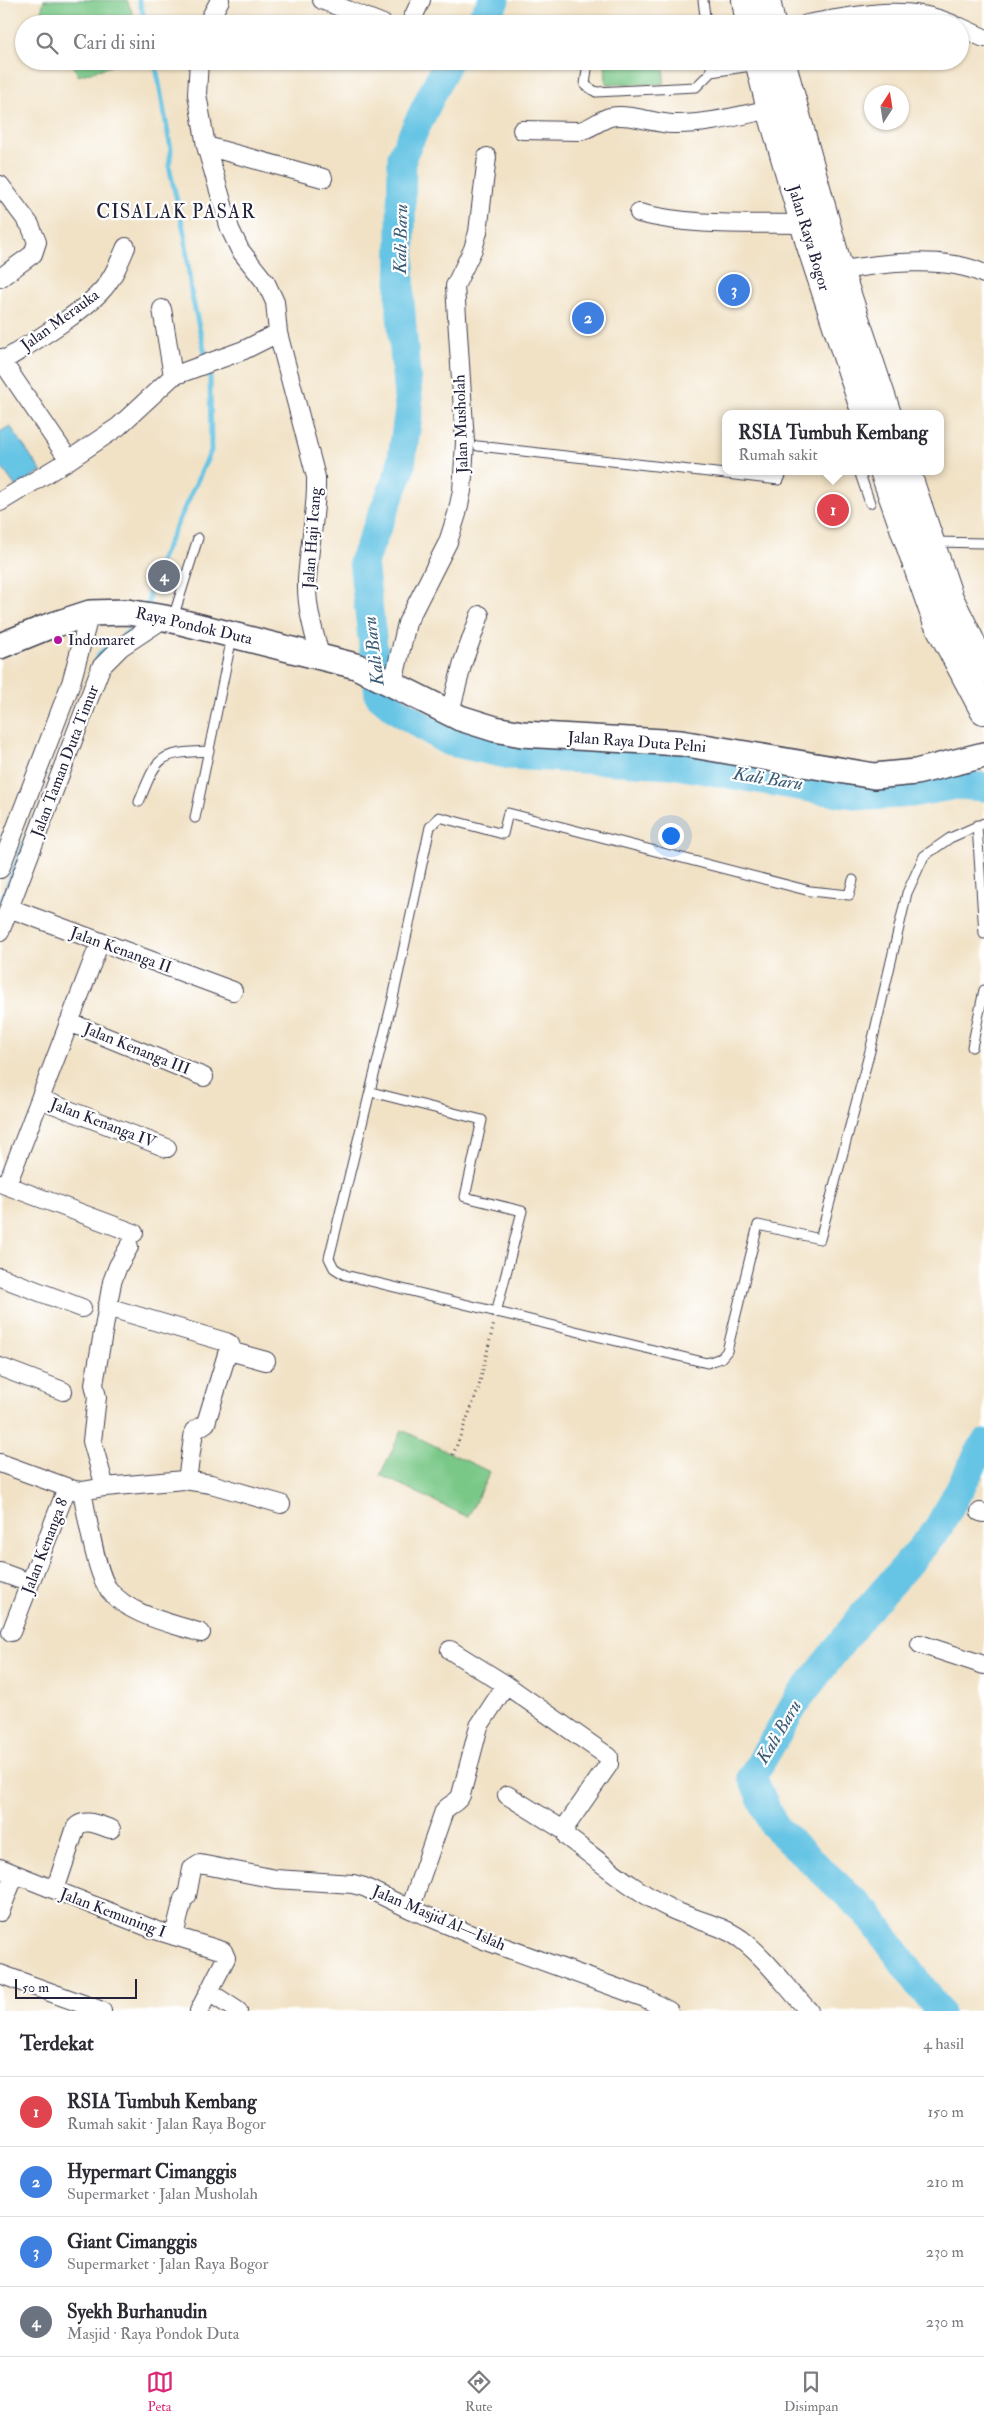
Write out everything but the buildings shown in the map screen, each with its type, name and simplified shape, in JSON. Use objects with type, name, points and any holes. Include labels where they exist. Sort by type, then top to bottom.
[{"type":"highway","points":[[746,0],[748,15]]},
{"type":"highway","points":[[766,0],[769,15]]},
{"type":"highway","name":"Jalan Raya Bogor","points":[[768,70],[771,109],[804,224],[865,410]]},
{"type":"highway","name":"Jalan Raya Bogor","points":[[770,70],[886,410]]},
{"type":"highway","points":[[884,476],[929,542],[949,598],[984,668]]},
{"type":"highway","points":[[884,476],[937,621],[984,710]]},
{"type":"main road","name":"Raya Pondok Duta","points":[[0,646],[47,627],[90,613],[127,612],[164,618],[320,655],[356,666],[390,682]]},
{"type":"main road","name":"Jalan Raya Duta Pelni","points":[[390,682],[475,724],[522,734],[681,743],[874,776],[916,772],[984,755]]},
{"type":"street","points":[[212,15],[220,0]]},
{"type":"street","points":[[322,0],[360,15]]},
{"type":"street","points":[[414,15],[421,0]]},
{"type":"street","points":[[861,15],[901,6],[930,15]]},
{"type":"street","points":[[969,31],[984,38]]},
{"type":"street","name":"Jalan Haji Icang","points":[[198,70],[197,94],[206,146],[230,229],[240,250],[266,283],[275,302],[278,334],[316,477],[317,495],[307,582],[310,618],[320,655]]},
{"type":"street","points":[[522,130],[588,130],[601,120],[618,117],[669,124],[705,122],[771,109]]},
{"type":"street","points":[[206,146],[323,178]]},
{"type":"street","name":"Jalan Musholah","points":[[390,682],[407,623],[448,542],[462,491],[465,442],[455,286],[473,249],[478,232],[487,157]]},
{"type":"street","points":[[0,185],[30,225],[38,242],[33,254],[0,278]]},
{"type":"street","points":[[639,213],[661,219],[697,223],[804,224]]},
{"type":"street","name":"Jalan Merauka","points":[[1,361],[81,308],[104,289],[126,247]]},
{"type":"street","points":[[839,271],[883,263],[944,264],[984,274]]},
{"type":"street","points":[[162,309],[173,376]]},
{"type":"street","points":[[0,502],[69,460],[118,427],[173,376],[244,350],[278,334]]},
{"type":"street","points":[[1,361],[69,460]]},
{"type":"street","points":[[0,870],[71,683],[90,613]]},
{"type":"street","points":[[450,712],[463,662],[480,615]]},
{"type":"street","name":"Jalan Taman Duta Timur","points":[[0,932],[101,666],[121,647],[164,618]]},
{"type":"street","name":"Jalan Kenanga II","points":[[9,908],[233,992]]},
{"type":"street","points":[[100,942],[40,1098],[3,1184],[131,1240],[116,1269],[107,1307],[94,1384],[97,1397],[92,1434],[94,1450],[106,1487]]},
{"type":"street","name":"Jalan Kenanga III","points":[[69,1022],[204,1077]]},
{"type":"street","name":"Jalan Kenanga IV","points":[[40,1098],[167,1148]]},
{"type":"street","points":[[0,1277],[82,1308]]},
{"type":"street","points":[[107,1307],[230,1344]]},
{"type":"street","points":[[230,1344],[233,1352],[266,1361]]},
{"type":"street","points":[[187,1480],[194,1431],[206,1424],[230,1344]]},
{"type":"street","points":[[0,1367],[63,1391]]},
{"type":"street","points":[[0,1463],[74,1490],[187,1480],[211,1484],[281,1504]]},
{"type":"street","points":[[74,1490],[100,1574],[109,1590],[130,1608],[202,1633]]},
{"type":"street","name":"Jalan Kenanga 8","points":[[11,1632],[30,1584],[74,1490]]},
{"type":"street","points":[[0,1572],[30,1584]]},
{"type":"street","points":[[920,1644],[984,1665]]},
{"type":"street","points":[[450,1650],[506,1685],[609,1757],[609,1764],[566,1826],[565,1831]]},
{"type":"street","points":[[410,1909],[440,1820],[448,1805],[460,1798],[479,1726],[506,1685]]},
{"type":"street","points":[[507,1795],[565,1831],[568,1837],[643,1893],[672,1910],[711,1923],[740,1939],[764,1961],[809,2011]]},
{"type":"street","points":[[55,1890],[76,1827],[80,1823],[86,1822],[111,1829]]},
{"type":"street","name":"Jalan Masjid Al—Islah","points":[[174,1936],[183,1899],[187,1896],[192,1869],[200,1864],[276,1879],[353,1884],[364,1887],[410,1909],[484,1940],[628,1991],[668,2011]]},
{"type":"street","points":[[0,1912],[7,1871]]},
{"type":"street","name":"Jalan Kemuning I","points":[[7,1871],[174,1936],[223,1951],[226,1954],[209,1992]]},
{"type":"street","points":[[0,1974],[102,2011]]},
{"type":"street","points":[[199,2011],[209,1992],[238,2011]]},
{"type":"lane","points":[[703,0],[705,15]]},
{"type":"lane","points":[[587,70],[586,85],[596,92],[696,88],[711,72],[722,70]]},
{"type":"lane","points":[[478,446],[722,474]]},
{"type":"lane","points":[[735,475],[779,480],[781,475]]},
{"type":"lane","points":[[870,503],[884,476]]},
{"type":"lane","points":[[164,618],[198,538]]},
{"type":"lane","points":[[929,542],[984,544]]},
{"type":"lane","points":[[195,818],[232,635]]},
{"type":"lane","points":[[139,802],[153,768],[163,757],[176,752],[209,751]]},
{"type":"lane","points":[[853,880],[849,895],[810,891],[508,813],[503,834],[439,817],[430,828],[370,1092],[329,1258],[334,1268],[345,1275],[707,1363],[721,1358],[728,1351],[758,1225],[820,1239],[871,1047],[907,893],[924,856],[950,838],[980,824],[984,934]]},
{"type":"lane","points":[[972,1047],[984,990]]},
{"type":"lane","points":[[370,1092],[482,1120],[465,1197],[522,1211],[496,1313]]},
{"type":"path","points":[[453,1455],[478,1390],[496,1313]]},
{"type":"green space","points":[[44,0],[127,0],[133,15],[43,15],[41,13]]},
{"type":"green space","points":[[76,70],[98,70],[78,76]]},
{"type":"green space","points":[[605,70],[664,70],[664,84],[606,84]]},
{"type":"green space","points":[[402,1430],[490,1472],[468,1517],[380,1475]]},
{"type":"water","points":[[10,426],[41,471],[16,487],[0,465],[0,432]]},
{"type":"waterway","points":[[139,0],[143,15]]},
{"type":"waterway","name":"Kali Baru","points":[[484,15],[495,0]]},
{"type":"waterway","points":[[148,607],[150,583],[211,451],[210,375],[191,292],[185,236],[169,166],[171,150],[157,70]]},
{"type":"waterway","name":"Kali Baru","points":[[444,70],[402,156],[400,302],[409,409],[400,471],[363,562],[379,695],[397,710],[447,741],[510,755],[671,764],[816,789],[871,796],[912,793],[956,785],[984,787]]},
{"type":"waterway","points":[[124,635],[141,622]]},
{"type":"waterway","points":[[95,662],[100,653],[117,640]]},
{"type":"waterway","points":[[0,905],[33,822]]},
{"type":"waterway","name":"Kali Baru","points":[[939,2011],[868,1914],[774,1826],[752,1777],[798,1699],[863,1615],[937,1530],[984,1444]]},
{"type":"place","name":"Giant Cimanggis","points":[[734,290]]},
{"type":"place","name":"Hypermart Cimanggis","points":[[588,318]]},
{"type":"place","name":"RSIA Tumbuh Kembang","points":[[833,510]]},
{"type":"place","name":"Syekh Burhanudin","points":[[164,576]]},
{"type":"place","name":"Indomaret","points":[[58,640]]},
{"type":"district","name":"CISALAK PASAR","points":[[176,212]]}]
